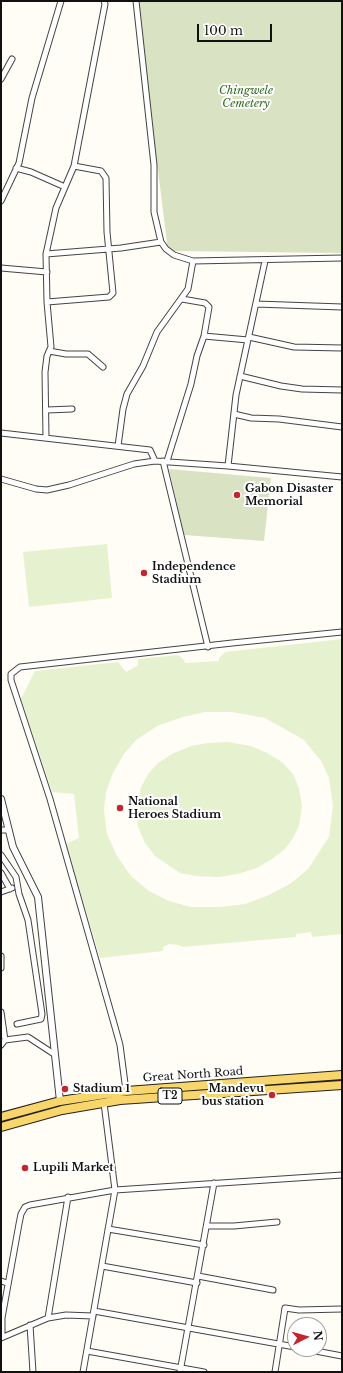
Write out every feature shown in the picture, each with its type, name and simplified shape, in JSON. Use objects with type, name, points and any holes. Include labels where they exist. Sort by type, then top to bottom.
[{"type":"main road","name":"Great North Road","points":[[1,1118],[60,1101],[126,1091],[342,1075]]},
{"type":"main road","name":"Great North Road","points":[[1,1127],[57,1111],[104,1103],[222,1092],[342,1085]]},
{"type":"street","points":[[1,201],[16,168],[23,148],[32,98],[61,1]]},
{"type":"street","points":[[46,438],[45,372],[51,347],[47,302],[46,254],[56,208],[74,166],[105,4],[104,1]]},
{"type":"street","points":[[136,1],[154,165],[154,212],[161,242],[166,249],[174,255],[193,261],[264,261],[342,258]]},
{"type":"street","points":[[1,79],[12,59]]},
{"type":"street","points":[[47,302],[109,298],[113,293],[114,287],[109,248],[105,174],[101,171],[74,166]]},
{"type":"street","points":[[16,168],[31,172],[66,187]]},
{"type":"street","points":[[46,254],[161,242]]},
{"type":"street","points":[[118,446],[123,409],[127,394],[143,366],[157,332],[188,289],[193,261]]},
{"type":"street","points":[[228,466],[240,376],[264,261]]},
{"type":"street","points":[[1,268],[47,272]]},
{"type":"street","points":[[182,299],[208,304],[209,307],[204,336],[165,461],[208,647]]},
{"type":"street","points":[[256,304],[342,307]]},
{"type":"street","points":[[204,336],[248,339],[294,347],[342,348]]},
{"type":"street","points":[[49,351],[66,354],[88,354],[103,367]]},
{"type":"street","points":[[240,376],[281,386],[302,389],[342,390]]},
{"type":"street","points":[[46,410],[72,409]]},
{"type":"street","points":[[234,414],[251,418],[279,419],[342,427]]},
{"type":"street","points":[[1,433],[150,450],[155,461]]},
{"type":"street","points":[[1,479],[36,489],[47,490],[68,485],[134,464],[155,461],[228,466],[342,477]]},
{"type":"street","points":[[126,1091],[120,1045],[48,791],[11,680],[12,674],[20,667],[342,632]]},
{"type":"street","points":[[1,799],[8,830],[19,859],[33,883],[38,897],[60,1101]]},
{"type":"street","points":[[1,830],[8,830]]},
{"type":"street","points":[[1,855],[14,871],[16,886],[28,920],[42,1016],[41,1019],[16,1024]]},
{"type":"street","points":[[1,873],[10,889]]},
{"type":"street","points":[[1,892],[16,886]]},
{"type":"street","points":[[1,956],[1,968]]},
{"type":"street","points":[[1,1012],[5,1040]]},
{"type":"street","points":[[1,1045],[5,1040],[28,1037],[54,1054]]},
{"type":"street","points":[[83,1372],[115,1190],[104,1103]]},
{"type":"street","points":[[287,1346],[94,1313],[48,1318],[1,1338],[7,1283],[21,1214],[26,1207],[68,1197],[115,1190],[342,1175]]},
{"type":"street","points":[[181,1370],[208,1226],[214,1183]]},
{"type":"street","points":[[48,1318],[68,1197]]},
{"type":"street","points":[[208,1226],[234,1226],[277,1222]]},
{"type":"street","points":[[108,1229],[204,1245]]},
{"type":"street","points":[[102,1266],[197,1283]]},
{"type":"street","points":[[198,1276],[273,1290]]},
{"type":"street","points":[[1,1282],[7,1283]]},
{"type":"street","points":[[275,1372],[286,1308],[299,1310],[342,1309]]},
{"type":"street","points":[[30,1325],[33,1372]]},
{"type":"street","points":[[87,1351],[181,1370],[204,1372]]},
{"type":"street","points":[[327,1353],[342,1356]]},
{"type":"green space","name":"Chingwele Cemetery","points":[[137,1],[342,1],[342,253],[168,251]]},
{"type":"green space","points":[[169,469],[271,478],[264,541],[184,535]]},
{"type":"green space","points":[[107,544],[112,598],[29,607],[23,552]]},
{"type":"green space","points":[[342,639],[342,934],[312,937],[311,932],[296,934],[296,937],[182,947],[179,945],[169,944],[163,947],[163,951],[100,958],[66,844],[79,838],[74,794],[52,792],[21,699],[35,671],[118,662],[126,672],[138,665],[138,659],[178,655],[184,660],[185,663],[219,661],[219,658],[225,652]],"holes":[[[205,712],[232,712],[265,718],[304,740],[321,761],[329,778],[333,806],[329,837],[308,869],[290,884],[269,895],[245,904],[220,907],[191,907],[169,901],[149,891],[131,876],[117,856],[107,834],[104,810],[106,792],[113,773],[124,754],[136,740],[159,725]]]},
{"type":"green space","points":[[228,742],[251,746],[267,753],[282,762],[293,774],[299,788],[302,806],[299,826],[285,849],[257,868],[238,874],[218,877],[196,876],[180,873],[155,856],[145,843],[138,827],[136,812],[141,787],[148,774],[158,763],[172,754],[191,746]]},
{"type":"place","name":"Gabon Disaster Memorial","points":[[237,495]]},
{"type":"place","name":"Independence Stadium","points":[[144,573]]},
{"type":"place","name":"National Heroes Stadium","points":[[120,808]]},
{"type":"place","name":"Stadium 1","points":[[65,1089]]},
{"type":"place","name":"Mandevu bus station","points":[[272,1095]]},
{"type":"place","name":"Lupili Market","points":[[25,1168]]}]
